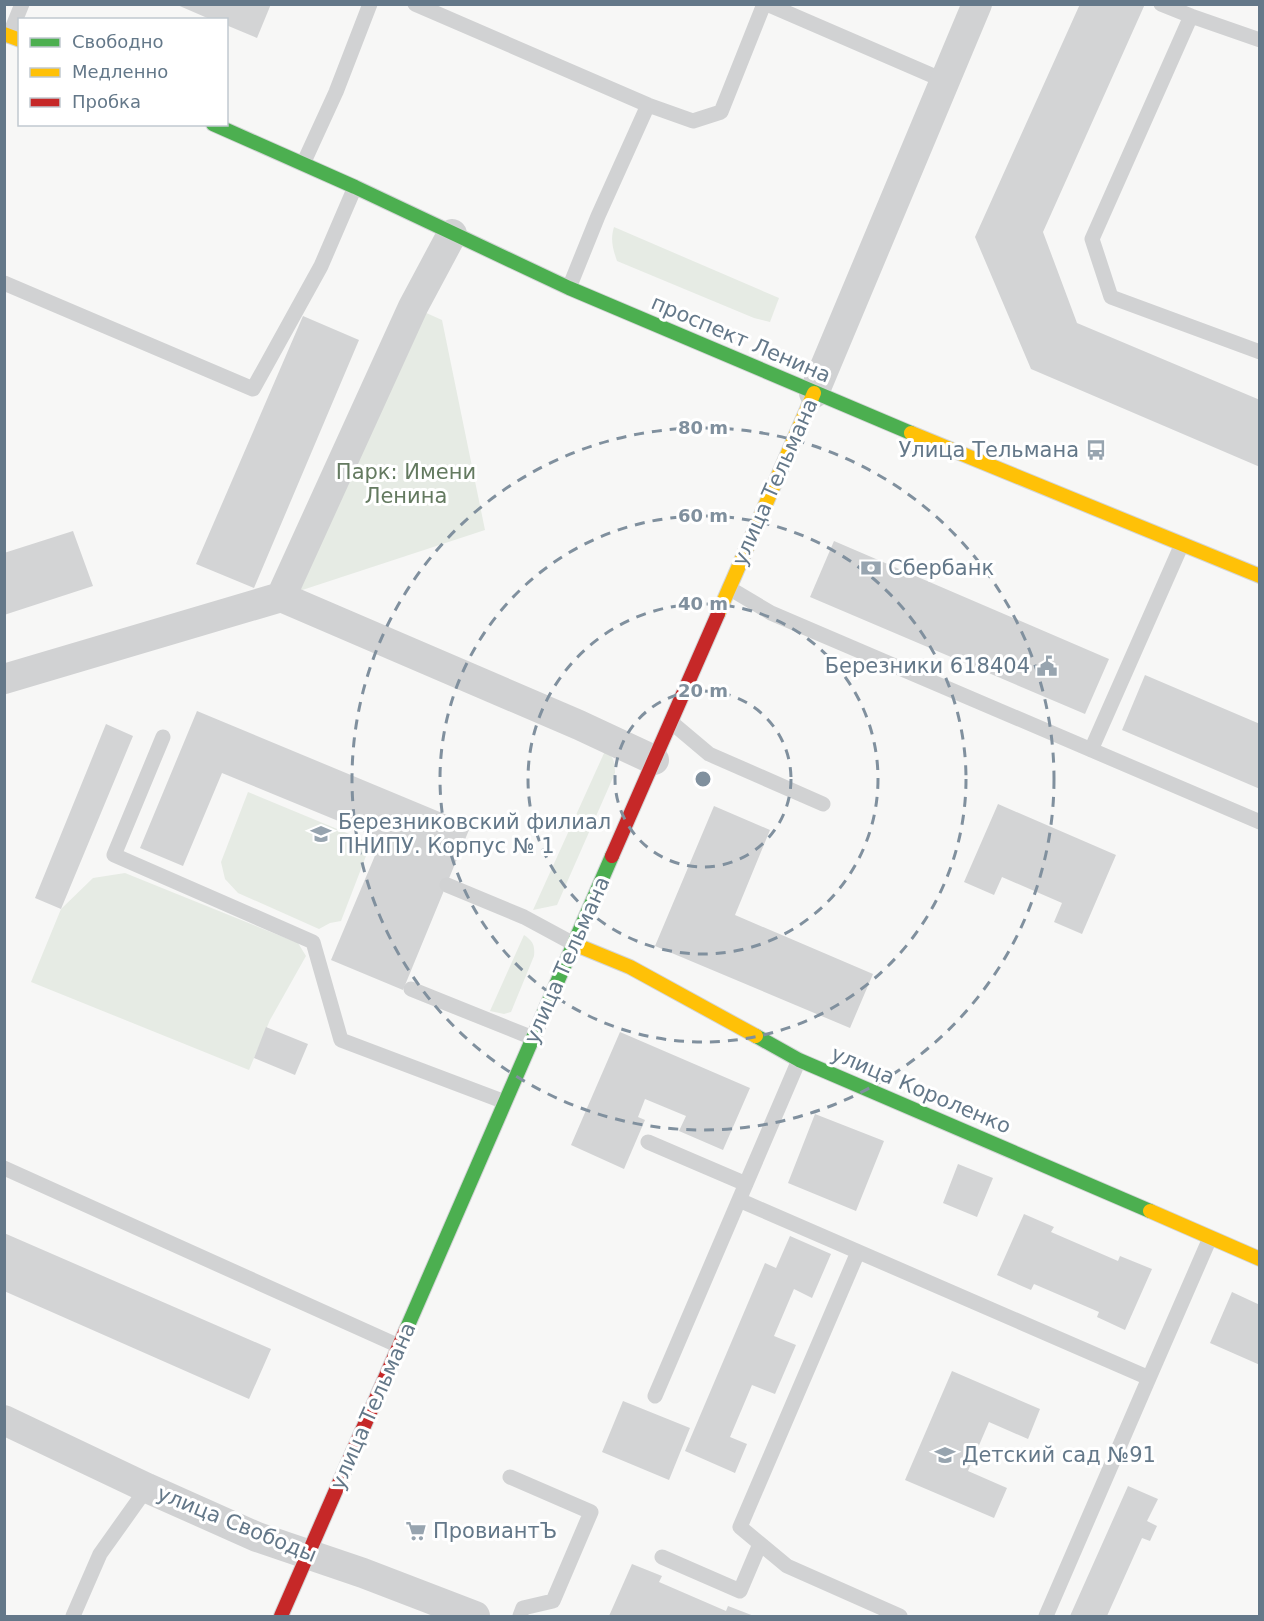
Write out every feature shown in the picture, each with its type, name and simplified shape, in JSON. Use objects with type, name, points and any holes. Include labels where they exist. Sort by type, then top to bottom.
[{"type":"main road","name":"проспект Ленина","points":[[218,126],[355,187],[569,288],[814,393],[1260,576]]},
{"type":"main road","name":"улица Тельмана","points":[[281,1617],[814,393]]},
{"type":"main road","name":"улица Короленко","points":[[574,944],[630,967],[799,1060],[1260,1259]]},
{"type":"street","name":"улица Тельмана","points":[[814,393],[977,4]]},
{"type":"street","points":[[281,597],[413,307],[452,234]]},
{"type":"street","points":[[4,679],[281,597],[579,725],[654,760]]},
{"type":"street","name":"улица Свободы","points":[[4,1420],[257,1537],[363,1573],[476,1617]]},
{"type":"lane","points":[[11,37],[22,4]]},
{"type":"lane","points":[[303,164],[336,92],[369,4]]},
{"type":"lane","points":[[415,4],[648,105],[693,121],[721,112],[766,4],[945,81]]},
{"type":"lane","points":[[1161,4],[1260,40]]},
{"type":"lane","points":[[1191,16],[1092,239],[1111,297],[1260,352]]},
{"type":"lane","points":[[569,288],[598,216],[648,105]]},
{"type":"lane","points":[[4,283],[253,389],[321,266],[355,187]]},
{"type":"lane","points":[[1091,750],[1182,544]]},
{"type":"lane","points":[[729,588],[771,613],[1260,822]]},
{"type":"lane","points":[[670,722],[709,754],[823,804]]},
{"type":"lane","points":[[163,737],[114,855],[313,942],[341,1040],[505,1102]]},
{"type":"lane","points":[[447,885],[524,917],[574,944]]},
{"type":"lane","points":[[411,989],[533,1038]]},
{"type":"lane","points":[[655,1396],[799,1060]]},
{"type":"lane","points":[[648,1142],[746,1184]]},
{"type":"lane","points":[[4,1168],[399,1346]]},
{"type":"lane","points":[[739,1200],[1149,1378]]},
{"type":"lane","points":[[1046,1617],[1210,1238]]},
{"type":"lane","points":[[858,1252],[740,1527],[787,1566],[900,1617]]},
{"type":"lane","points":[[510,1477],[591,1512],[553,1601],[523,1608],[520,1617]]},
{"type":"lane","points":[[73,1617],[100,1554],[147,1488]]},
{"type":"lane","points":[[662,1557],[740,1591],[760,1544]]},
{"type":"green space","points":[[614,227],[779,298],[770,322],[754,318],[617,261],[612,240]]},
{"type":"green space","name":"Парк: Имени Ленина","points":[[413,307],[442,320],[485,530],[281,597]]},
{"type":"green space","points":[[605,751],[613,760],[615,773],[557,905],[533,910]]},
{"type":"green space","points":[[248,792],[371,843],[341,921],[330,923],[319,929],[238,893],[225,879],[221,862]]},
{"type":"green space","points":[[125,873],[298,943],[306,956],[270,1020],[249,1070],[31,982],[61,909],[93,878]]},
{"type":"green space","points":[[524,935],[533,944],[534,956],[511,1012],[504,1014],[490,1011]]},
{"type":"building","points":[[175,4],[271,4],[257,38],[228,26],[228,18],[207,18]]},
{"type":"building","points":[[1080,4],[1145,4],[1043,232],[1077,323],[1260,400],[1260,467],[1031,369],[975,237]]},
{"type":"building","points":[[303,316],[359,340],[254,588],[196,564]]},
{"type":"building","points":[[73,531],[93,586],[4,615],[4,553]]},
{"type":"building","points":[[834,541],[1109,659],[1085,714],[810,597]]},
{"type":"building","points":[[1145,675],[1260,724],[1260,789],[1122,730]]},
{"type":"building","points":[[197,711],[471,825],[403,990],[331,960],[382,839],[222,773],[183,866],[140,848]]},
{"type":"building","points":[[106,724],[133,736],[61,909],[35,898]]},
{"type":"building","points":[[998,804],[1116,855],[1082,934],[1054,922],[1062,903],[1002,877],[994,895],[964,882]]},
{"type":"building","points":[[714,806],[770,830],[735,915],[873,974],[850,1028],[655,946]]},
{"type":"building","points":[[266,1027],[308,1044],[295,1075],[254,1058]]},
{"type":"building","points":[[620,1032],[750,1088],[723,1150],[679,1131],[686,1116],[645,1099],[638,1117],[645,1120],[624,1169],[571,1145]]},
{"type":"building","points":[[815,1114],[884,1141],[856,1211],[788,1183]]},
{"type":"building","points":[[958,1164],[993,1178],[977,1217],[943,1203]]},
{"type":"building","points":[[1024,1214],[1054,1227],[1051,1232],[1118,1261],[1120,1256],[1152,1269],[1125,1330],[1097,1317],[1099,1312],[1034,1284],[1031,1290],[997,1275]]},
{"type":"building","points":[[4,1233],[271,1349],[249,1399],[4,1291]]},
{"type":"building","points":[[790,1236],[831,1254],[812,1298],[794,1289],[774,1336],[796,1345],[775,1394],[752,1385],[730,1437],[747,1444],[735,1473],[685,1451],[765,1263],[776,1268]]},
{"type":"building","points":[[1232,1292],[1260,1305],[1260,1365],[1210,1343]]},
{"type":"building","name":"Детский сад №91","points":[[952,1371],[1040,1409],[1028,1439],[989,1422],[968,1471],[1007,1488],[994,1518],[905,1480]]},
{"type":"building","points":[[623,1401],[690,1428],[669,1480],[602,1452]]},
{"type":"building","points":[[1128,1486],[1158,1499],[1147,1521],[1157,1526],[1150,1541],[1142,1538],[1107,1616],[1070,1616]]},
{"type":"building","points":[[632,1564],[662,1576],[659,1582],[726,1611],[728,1606],[754,1616],[609,1616]]},
{"type":"traffic: fast","points":[[218,126],[355,187],[569,288],[911,433]]},
{"type":"traffic: fast","points":[[406,1330],[612,856]]},
{"type":"traffic: fast","points":[[756,1036],[799,1060],[1150,1211]]},
{"type":"traffic: slow","points":[[4,34],[18,39]]},
{"type":"traffic: slow","points":[[718,614],[814,393]]},
{"type":"traffic: slow","points":[[911,433],[1260,576]]},
{"type":"traffic: slow","points":[[574,944],[630,967],[756,1036]]},
{"type":"traffic: slow","points":[[1150,1211],[1260,1259]]},
{"type":"traffic: jam","points":[[612,856],[718,614]]},
{"type":"traffic: jam","points":[[281,1616],[406,1330]]},
{"type":"place","name":"Улица Тельмана","points":[[1096,450]]},
{"type":"place","name":"Сбербанк","points":[[871,568]]},
{"type":"place","name":"Березники 618404","points":[[1047,666]]},
{"type":"place","name":"Березниковский филиал ПНИПУ. Корпус № 1","points":[[321,834]]},
{"type":"place","name":"Детский сад №91","points":[[945,1455]]},
{"type":"place","name":"ПровиантЪ","points":[[416,1531]]}]
